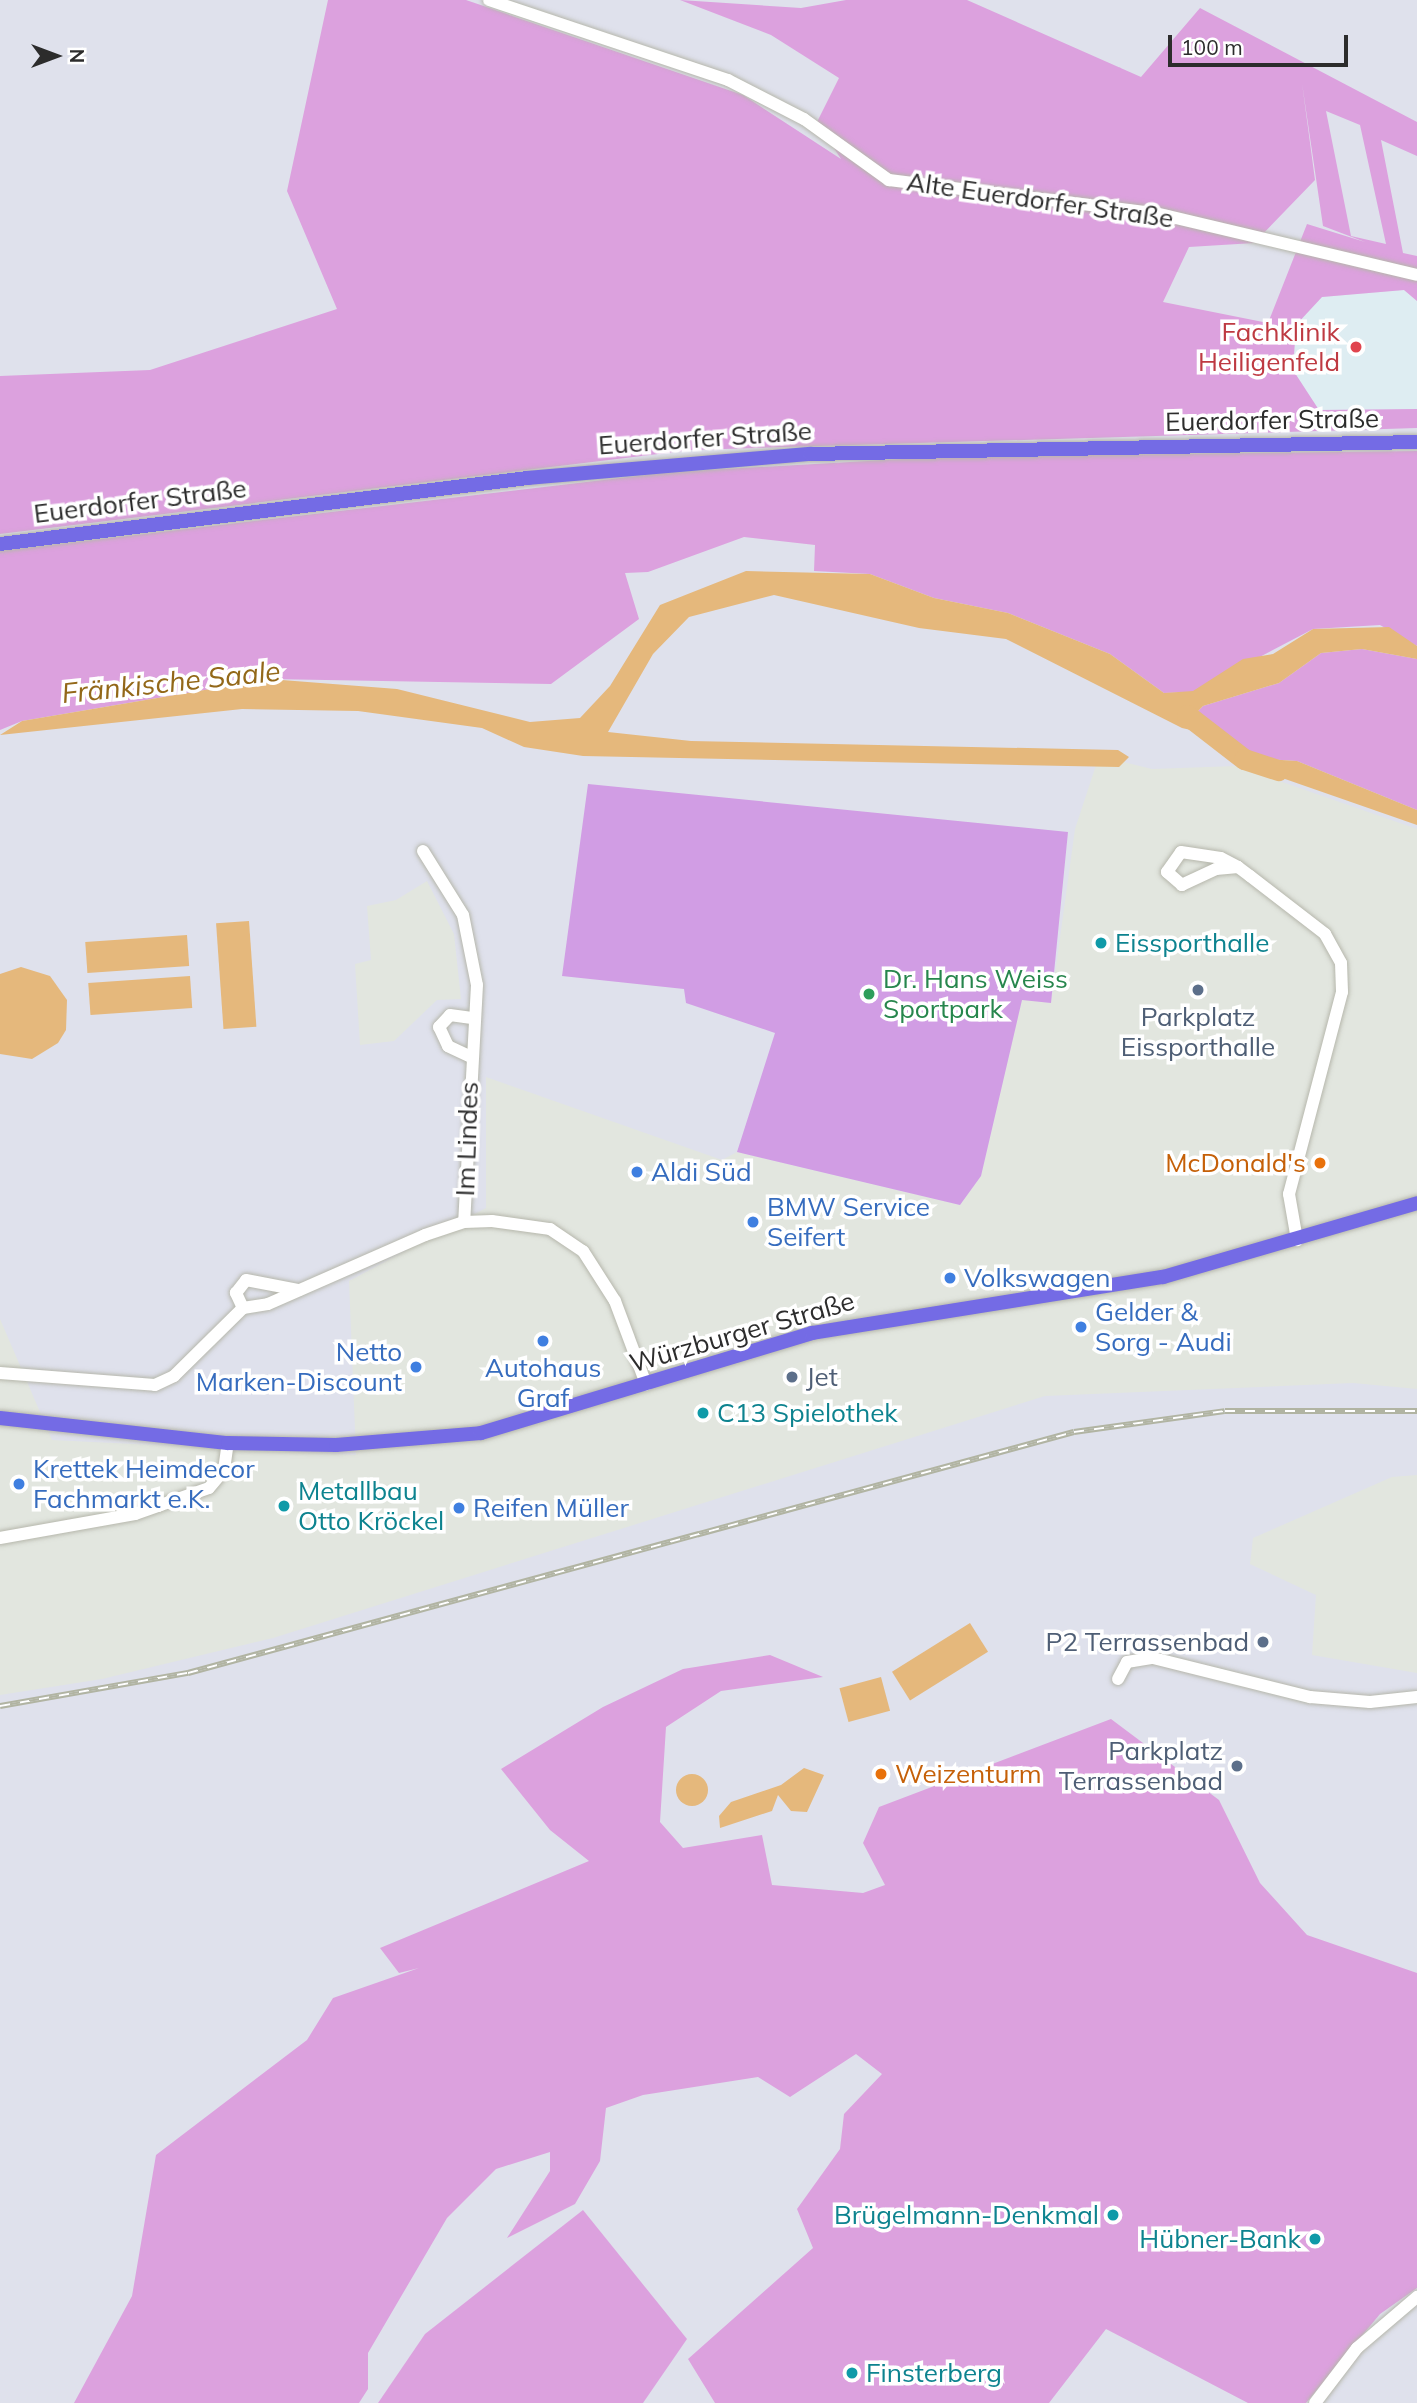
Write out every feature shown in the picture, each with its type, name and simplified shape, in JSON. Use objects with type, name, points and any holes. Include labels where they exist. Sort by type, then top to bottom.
[{"type":"main road","name":"Euerdorfer Straße","points":[[0,544],[528,478],[810,454],[1417,442]]},
{"type":"main road","name":"Würzburger Straße","points":[[0,1418],[228,1443],[449,1438],[517,1426],[831,1328],[1163,1277],[1417,1203]]},
{"type":"street","name":"Alte Euerdorfer Straße","points":[[498,2],[728,80],[804,120],[889,180],[1154,214],[1417,275]]},
{"type":"street","name":"Im Lindes","points":[[424,851],[449,888],[472,943],[472,1018],[464,1222]]},
{"type":"street","points":[[1238,867],[1216,869],[1182,885],[1167,872],[1181,852],[1212,855],[1238,867],[1325,934],[1341,963],[1342,992],[1289,1194],[1297,1240]]},
{"type":"street","name":"Im Lindes","points":[[469,1056],[448,1046],[439,1027],[450,1015],[472,1018]]},
{"type":"street","points":[[0,1373],[155,1385],[174,1376],[243,1308],[300,1290],[464,1222],[534,1225],[566,1236],[583,1251],[615,1301],[646,1384]]},
{"type":"street","points":[[243,1308],[236,1293],[246,1280],[300,1290]]},
{"type":"street","points":[[0,1538],[149,1510],[209,1488],[224,1470],[228,1443]]},
{"type":"street","points":[[1118,1679],[1127,1662],[1153,1658],[1310,1697],[1370,1702],[1417,1697]]},
{"type":"street","points":[[1315,2403],[1357,2348],[1417,2297]]},
{"type":"shaded area","points":[[328,0],[466,0],[743,95],[841,159],[817,122],[839,78],[771,35],[680,0],[801,8],[846,0],[967,0],[1141,77],[1200,8],[1417,122],[1417,156],[1381,140],[1403,253],[1417,256],[1417,301],[1404,290],[1322,297],[1296,325],[1293,370],[1319,410],[1417,409],[1417,428],[691,450],[0,534],[0,376],[150,370],[337,309],[287,191]],"holes":[[[1302,83],[1323,226],[1365,242],[1307,224],[1268,323],[1163,302],[1189,247],[1254,243],[1315,180]],[[1326,111],[1360,125],[1386,244],[1351,236]]]},
{"type":"shaded area","name":"Fachklinik Heiligenfeld","points":[[1404,290],[1417,301],[1417,416],[1312,415],[1293,370],[1296,325],[1322,297]]},
{"type":"shaded area","points":[[1417,451],[1417,646],[1380,625],[1313,629],[1193,692],[1164,693],[1110,654],[1008,613],[934,598],[870,574],[814,571],[815,545],[744,537],[648,572],[625,573],[639,619],[551,684],[269,679],[22,721],[0,730],[0,551],[671,472],[938,457]]},
{"type":"shaded area","points":[[746,571],[870,574],[934,598],[1008,613],[1110,654],[1164,693],[1193,691],[1243,659],[1273,654],[1313,629],[1389,627],[1417,646],[1417,659],[1362,649],[1321,653],[1279,683],[1203,706],[1194,715],[1208,734],[1182,728],[1006,639],[919,628],[774,595],[689,617],[653,654],[608,732],[691,741],[1118,750],[1129,757],[1119,767],[583,756],[524,747],[482,728],[358,711],[242,709],[0,735],[22,721],[269,679],[397,689],[530,722],[580,718],[610,686],[660,605]]},
{"type":"shaded area","points":[[1362,649],[1417,659],[1417,810],[1297,761],[1251,758],[1194,715],[1203,706],[1279,683],[1321,653]]},
{"type":"shaded area","points":[[1099,756],[1152,769],[1236,766],[1417,829],[1417,1389],[1353,1383],[1045,1396],[273,1638],[102,1679],[0,1695],[0,1319],[52,1440],[356,1455],[349,1281],[486,1208],[486,1077],[722,1160],[737,1152],[960,1205],[981,1176],[1022,999],[1051,1003],[1075,829]]},
{"type":"shaded area","points":[[1251,758],[1297,761],[1417,810],[1417,825],[1248,766]]},
{"type":"shaded area","name":"Dr. Hans Weiss Sportpark","points":[[588,784],[1068,832],[1051,1003],[1022,1000],[981,1176],[960,1205],[737,1152],[775,1033],[686,1003],[684,989],[562,976]]},
{"type":"shaded area","points":[[427,881],[454,934],[461,999],[437,1000],[394,1041],[360,1045],[355,964],[371,960],[367,906],[396,900]]},
{"type":"shaded area","points":[[249,921],[256,1027],[223,1029],[216,923]]},
{"type":"shaded area","points":[[187,935],[189,966],[87,973],[85,942]]},
{"type":"shaded area","points":[[21,967],[50,976],[67,1000],[66,1030],[58,1043],[32,1059],[0,1054],[0,974]]},
{"type":"shaded area","points":[[190,976],[192,1008],[90,1015],[88,983]]},
{"type":"shaded area","points":[[1417,1475],[1417,1673],[1312,1655],[1316,1595],[1250,1564],[1253,1538],[1392,1477]]},
{"type":"shaded area","points":[[970,1623],[988,1652],[910,1701],[892,1672]]},
{"type":"shaded area","points":[[770,1655],[823,1677],[721,1691],[666,1727],[660,1822],[683,1848],[762,1835],[772,1885],[863,1893],[885,1885],[863,1843],[879,1807],[1111,1719],[1219,1800],[1260,1883],[1307,1935],[1417,1973],[1417,2288],[1380,2314],[1306,2403],[1248,2403],[1106,2329],[1049,2403],[715,2403],[688,2359],[813,2248],[797,2209],[840,2149],[844,2114],[882,2074],[856,2054],[790,2097],[758,2077],[643,2095],[606,2108],[600,2161],[575,2204],[507,2238],[550,2171],[550,2152],[496,2169],[447,2218],[368,2353],[368,2389],[359,2403],[74,2403],[132,2296],[156,2155],[307,2040],[333,1998],[419,1968],[399,1973],[380,1948],[589,1861],[550,1830],[501,1769],[603,1707],[683,1669]]},
{"type":"shaded area","points":[[881,1677],[890,1711],[849,1722],[839,1688]]},
{"type":"shaded area","points":[[804,1768],[824,1775],[807,1812],[791,1811],[778,1795],[772,1811],[720,1828],[719,1816],[731,1802],[781,1785]]},
{"type":"shaded area","points":[[692,1774],[703,1779],[708,1790],[703,1801],[692,1806],[681,1801],[676,1790],[681,1779]]},
{"type":"shaded area","points":[[583,2210],[687,2339],[643,2403],[378,2403],[425,2334]]},
{"type":"waterway","name":"Fränkische Saale","points":[[1187,715],[1244,759],[1278,770]]},
{"type":"railway","points":[[0,1706],[188,1673],[1074,1432],[1225,1411],[1417,1411]]},
{"type":"place","name":"Fachklinik Heiligenfeld","points":[[1356,347]]},
{"type":"place","name":"Eissporthalle","points":[[1101,943]]},
{"type":"place","name":"Parkplatz Eissporthalle","points":[[1198,990]]},
{"type":"place","name":"Dr. Hans Weiss Sportpark","points":[[869,994]]},
{"type":"place","name":"McDonald's","points":[[1320,1163]]},
{"type":"place","name":"Aldi Süd","points":[[637,1172]]},
{"type":"place","name":"BMW Service Seifert","points":[[753,1222]]},
{"type":"place","name":"Volkswagen","points":[[950,1278]]},
{"type":"place","name":"Gelder & Sorg - Audi","points":[[1081,1327]]},
{"type":"place","name":"Autohaus Graf","points":[[543,1341]]},
{"type":"place","name":"Netto Marken-Discount","points":[[416,1367]]},
{"type":"place","name":"Jet","points":[[792,1377]]},
{"type":"place","name":"C13 Spielothek","points":[[703,1413]]},
{"type":"place","name":"Krettek Heimdecor Fachmarkt e.K.","points":[[19,1484]]},
{"type":"place","name":"Metallbau Otto Kröckel","points":[[284,1506]]},
{"type":"place","name":"Reifen Müller","points":[[459,1508]]},
{"type":"place","name":"P2 Terrassenbad","points":[[1263,1642]]},
{"type":"place","name":"Parkplatz Terrassenbad","points":[[1237,1766]]},
{"type":"place","name":"Weizenturm","points":[[881,1774]]},
{"type":"place","name":"Brügelmann-Denkmal","points":[[1113,2215]]},
{"type":"place","name":"Hübner-Bank","points":[[1315,2239]]},
{"type":"place","name":"Finsterberg","points":[[852,2373]]}]
